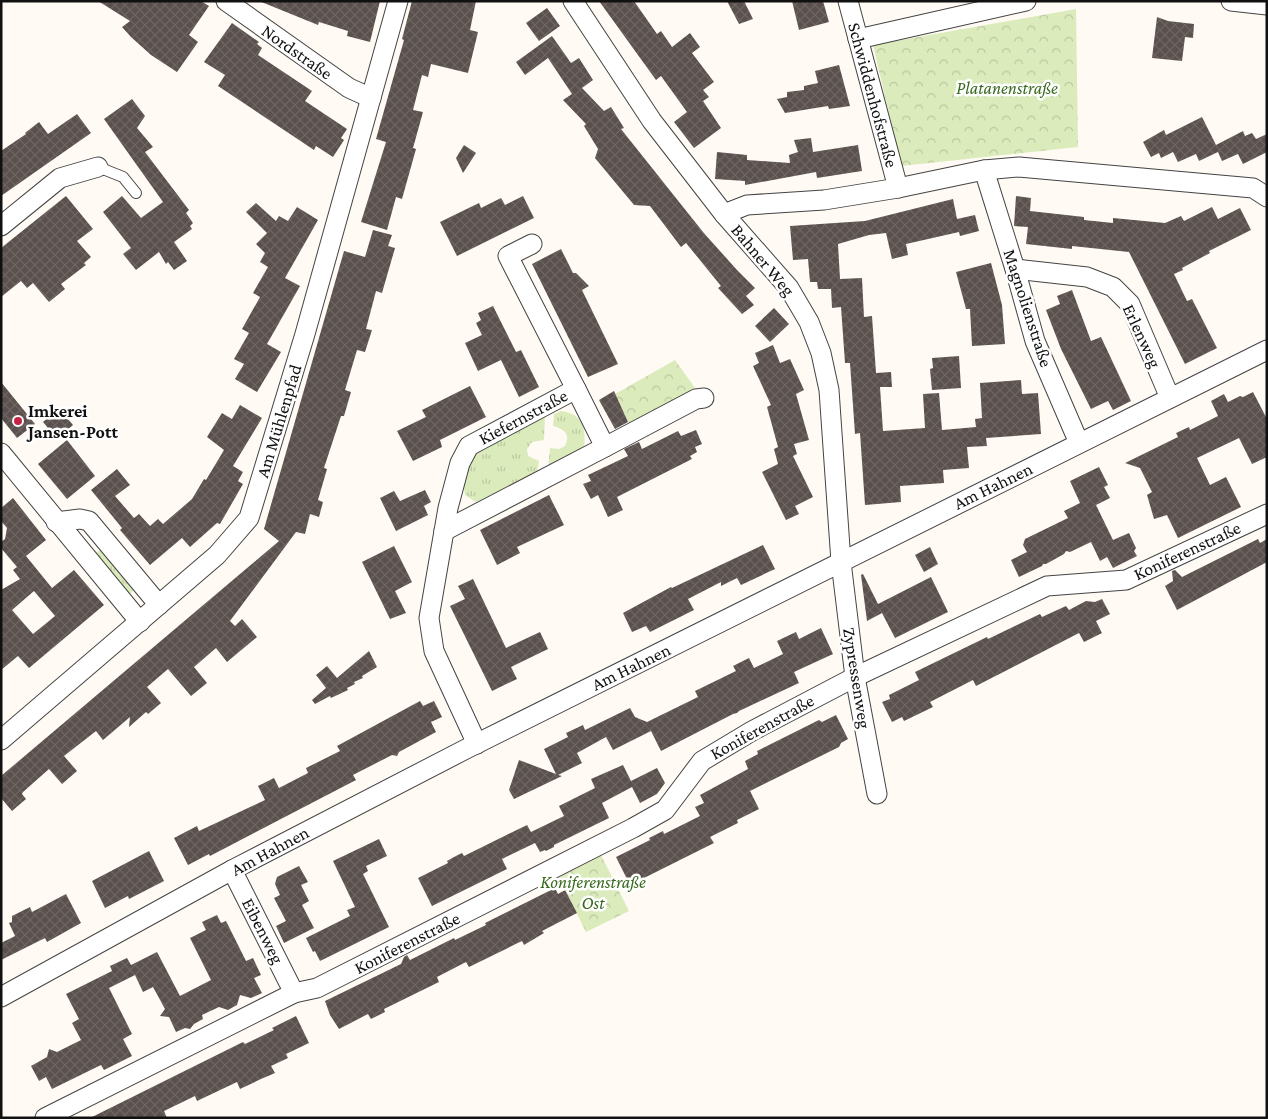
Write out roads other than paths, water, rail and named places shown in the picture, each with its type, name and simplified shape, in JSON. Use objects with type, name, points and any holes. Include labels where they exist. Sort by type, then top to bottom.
[{"type":"street","name":"Nordstraße","points":[[226,1],[349,88],[371,98]]},
{"type":"street","name":"Am Mühlenpfad","points":[[1,740],[217,555],[250,518],[305,334],[398,1]]},
{"type":"street","name":"Bahner Weg","points":[[573,1],[652,121],[724,214],[789,288],[809,322],[821,352],[829,390],[842,562]]},
{"type":"street","name":"Schwiddenhofstraße","points":[[848,1],[898,188]]},
{"type":"street","points":[[858,39],[1026,1]]},
{"type":"street","points":[[1232,1],[1267,5]]},
{"type":"street","points":[[1,226],[60,178],[98,167]]},
{"type":"street","points":[[724,214],[747,205],[824,200],[898,188],[984,170],[1019,167],[1253,188],[1266,195]]},
{"type":"street","name":"Magnolienstraße","points":[[984,170],[1015,269],[1034,341],[1079,443]]},
{"type":"street","name":"Kiefernstraße","points":[[532,244],[508,256],[605,447]]},
{"type":"street","name":"Erlenweg","points":[[1015,269],[1087,276],[1113,287],[1130,304],[1170,398]]},
{"type":"street","name":"Am Hahnen","points":[[1,997],[232,870],[476,744],[1267,350]]},
{"type":"street","name":"Kiefernstraße","points":[[476,744],[434,651],[430,618],[444,530],[460,464],[469,446],[576,389]]},
{"type":"street","points":[[444,530],[696,400],[704,398]]},
{"type":"street","points":[[1,453],[140,622]]},
{"type":"street","name":"Koniferenstraße","points":[[45,1118],[294,992],[317,988],[633,828],[664,810],[702,761],[752,731],[855,677],[1047,586],[1126,580],[1267,514]]},
{"type":"street","points":[[56,522],[80,519],[89,521],[159,605]]},
{"type":"street","points":[[85,555],[105,539]]},
{"type":"street","name":"Zypressenweg","points":[[842,562],[855,677],[877,794]]},
{"type":"street","name":"Eibenweg","points":[[232,870],[294,992]]},
{"type":"lane","points":[[98,167],[123,177],[136,193]]},
{"type":"place","name":"Imkerei Jansen-Pott","points":[[18,421]]},
{"type":"park label","name":"Platanenstraße","points":[[1007,88]]},
{"type":"park label","name":"Koniferenstraße Ost","points":[[593,892]]}]
